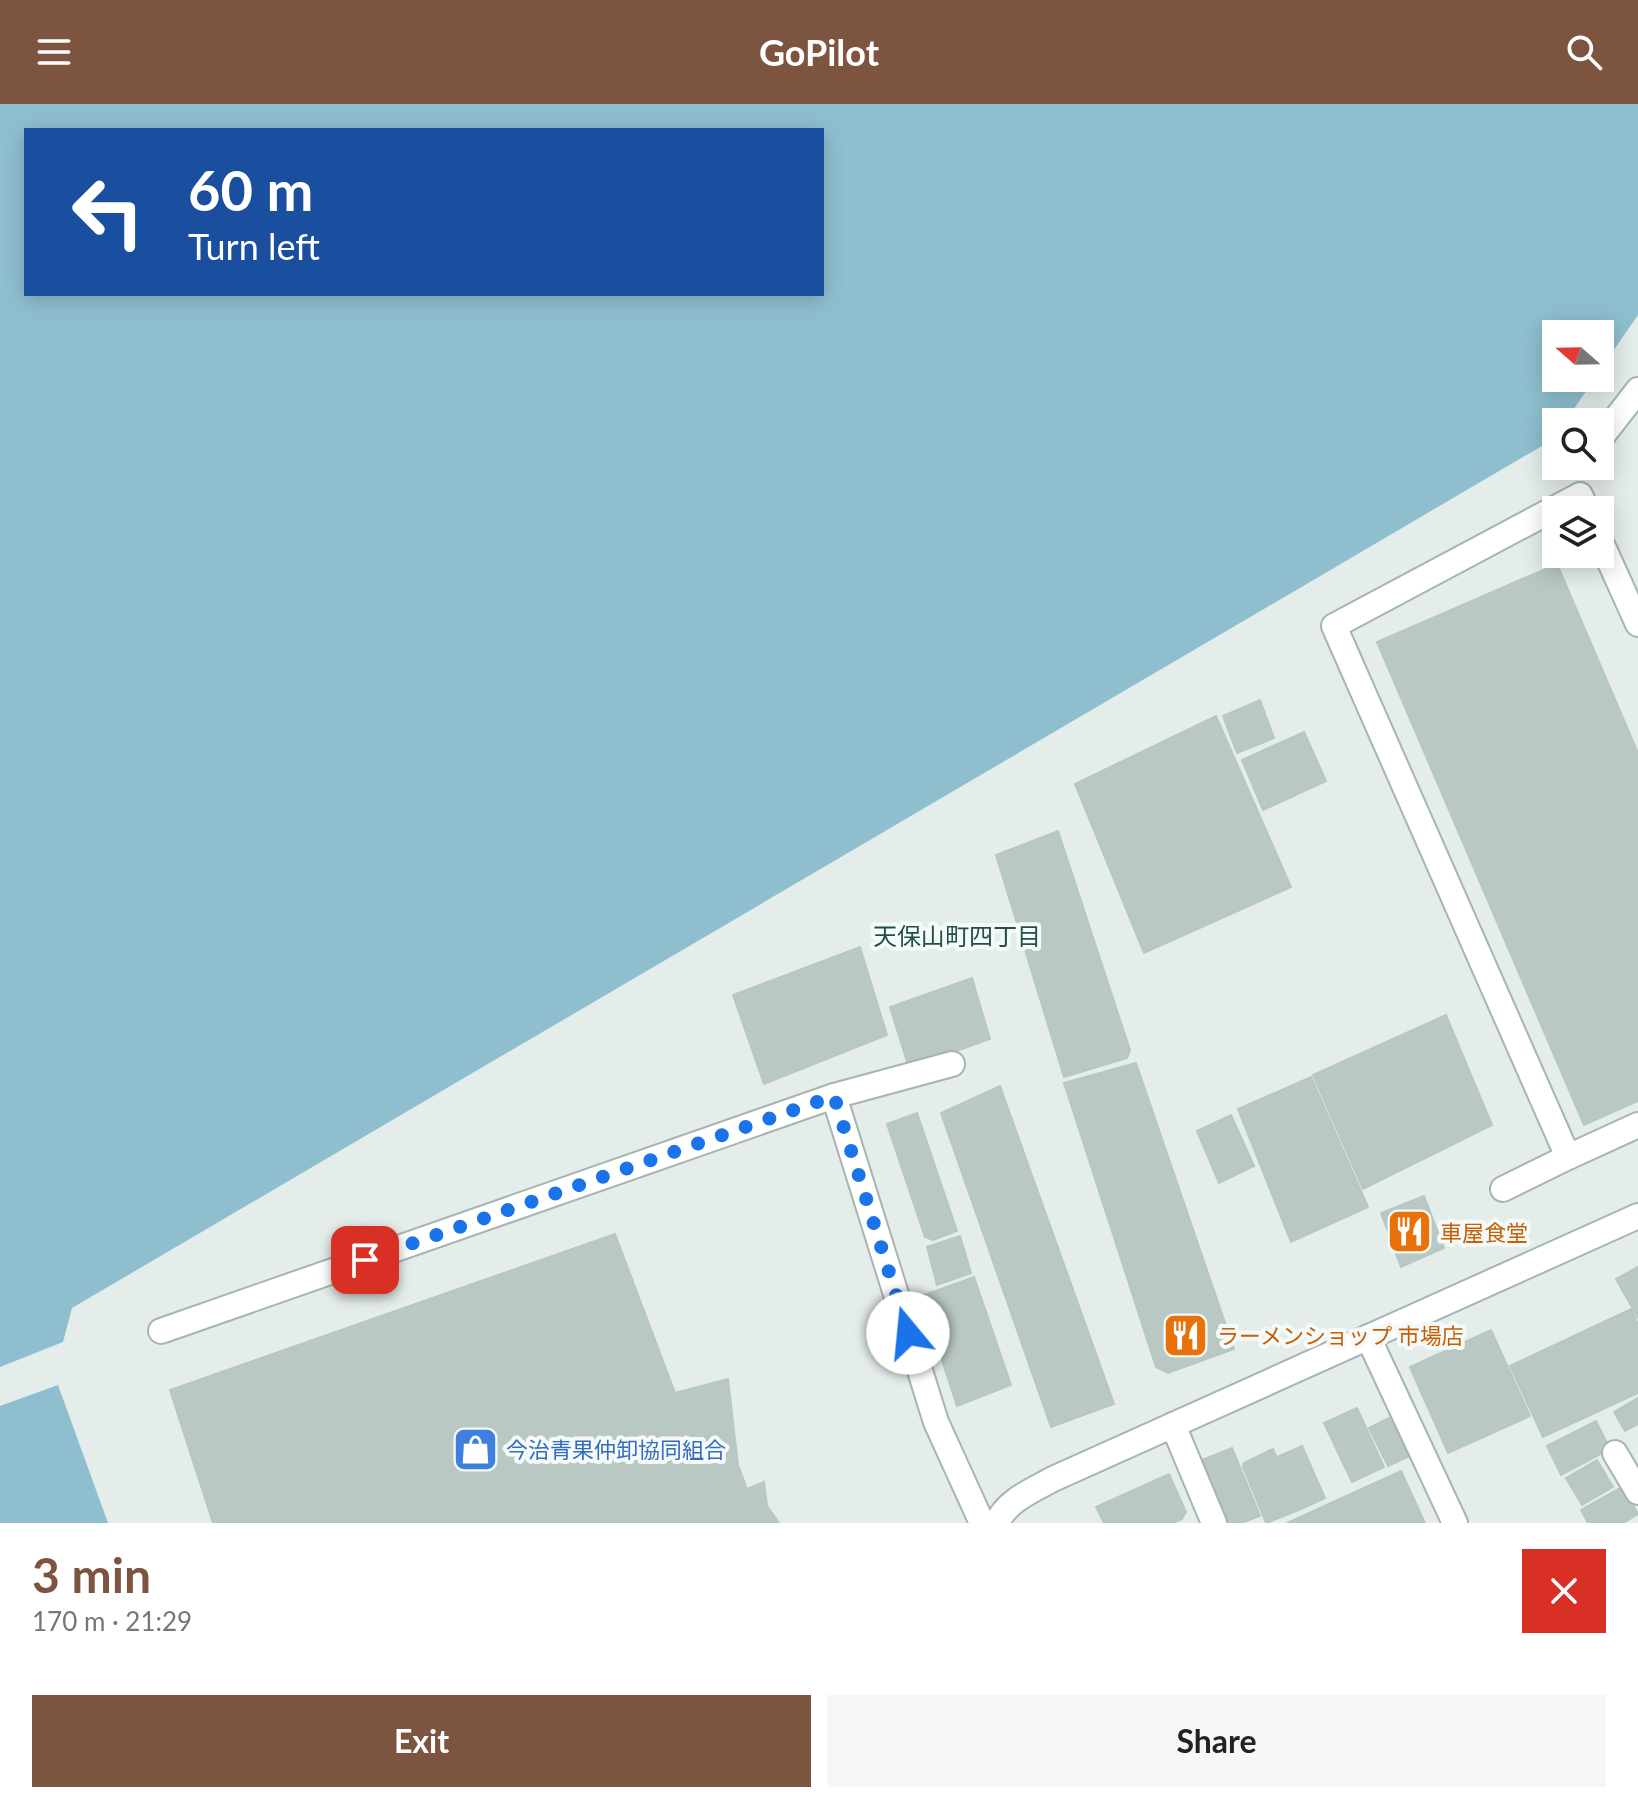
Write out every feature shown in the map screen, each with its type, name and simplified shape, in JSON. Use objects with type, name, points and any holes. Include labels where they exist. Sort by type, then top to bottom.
[{"type":"street","points":[[1614,421],[1638,390]]},
{"type":"street","points":[[1542,515],[1334,626],[1568,1157]]},
{"type":"street","points":[[1613,568],[1638,624]]},
{"type":"street","points":[[161,1331],[834,1096],[952,1064]]},
{"type":"street","points":[[834,1096],[936,1422],[982,1523]]},
{"type":"street","points":[[1503,1189],[1638,1125]]},
{"type":"street","points":[[997,1523],[1019,1498],[1053,1479],[1638,1216]]},
{"type":"street","points":[[1368,1337],[1455,1523]]},
{"type":"street","points":[[1173,1425],[1214,1523]]},
{"type":"street","points":[[1615,1453],[1638,1492]]},
{"type":"water","points":[[0,104],[1638,104],[1638,315],[1614,350],[1614,320],[1542,320],[1542,392],[1585,392],[1575,408],[1542,408],[1542,446],[72,1308],[63,1342],[0,1367]]},
{"type":"water","points":[[58,1385],[108,1523],[0,1523],[0,1406]]},
{"type":"building","points":[[1548,568],[1559,568],[1638,753],[1638,1101],[1584,1125],[1377,642]]},
{"type":"building","points":[[1260,700],[1274,738],[1237,753],[1223,716]]},
{"type":"building","points":[[1216,716],[1291,887],[1144,953],[1075,784]]},
{"type":"building","points":[[1304,732],[1326,781],[1263,810],[1242,760]]},
{"type":"building","points":[[1058,831],[1130,1050],[1127,1058],[1064,1077],[996,855]]},
{"type":"building","points":[[860,947],[887,1035],[764,1084],[733,995]]},
{"type":"building","points":[[972,978],[990,1039],[909,1068],[890,1007]]},
{"type":"building","points":[[1446,1015],[1492,1125],[1363,1189],[1313,1075]]},
{"type":"building","points":[[1136,1063],[1234,1349],[1168,1373],[1156,1367],[1064,1083]]},
{"type":"building","points":[[1311,1077],[1368,1207],[1291,1242],[1238,1109]]},
{"type":"building","points":[[1000,1086],[1114,1404],[1051,1427],[941,1113]]},
{"type":"building","points":[[917,1113],[957,1231],[933,1240],[925,1237],[887,1124]]},
{"type":"building","points":[[1231,1115],[1254,1166],[1219,1183],[1197,1131]]},
{"type":"building","points":[[1424,1196],[1444,1248],[1401,1267],[1381,1213]]},
{"type":"building","points":[[615,1234],[675,1393],[728,1379],[738,1465],[747,1489],[764,1482],[767,1506],[779,1523],[213,1523],[170,1390]]},
{"type":"building","points":[[960,1236],[971,1273],[937,1285],[927,1247]]},
{"type":"building","points":[[1638,1267],[1638,1318],[1616,1279]]},
{"type":"building","points":[[974,1277],[1011,1385],[957,1406],[921,1296]]},
{"type":"building","points":[[1631,1309],[1638,1324],[1638,1393],[1543,1437],[1510,1366]]},
{"type":"building","points":[[1491,1330],[1530,1416],[1448,1453],[1410,1367]]},
{"type":"building","points":[[1638,1398],[1638,1424],[1625,1431],[1614,1412]]},
{"type":"building","points":[[1357,1408],[1384,1467],[1352,1482],[1324,1423]]},
{"type":"building","points":[[1393,1416],[1412,1455],[1388,1466],[1369,1428]]},
{"type":"building","points":[[1596,1421],[1610,1449],[1561,1475],[1547,1446]]},
{"type":"building","points":[[1302,1446],[1325,1498],[1299,1510],[1277,1457]]},
{"type":"building","points":[[1232,1448],[1260,1516],[1241,1523],[1228,1523],[1202,1460]]},
{"type":"building","points":[[1273,1449],[1299,1510],[1266,1523],[1243,1467],[1244,1463]]},
{"type":"building","points":[[1597,1460],[1613,1487],[1582,1505],[1566,1478]]},
{"type":"building","points":[[1401,1471],[1425,1523],[1287,1523]]},
{"type":"building","points":[[1169,1474],[1186,1512],[1182,1519],[1173,1523],[1104,1523],[1096,1507]]},
{"type":"building","points":[[1622,1487],[1638,1514],[1623,1523],[1588,1523],[1581,1510]]},
{"type":"place","name":"車屋食堂","points":[[1409,1232]]},
{"type":"place","name":"ラーメンショップ 市場店","points":[[1186,1335]]},
{"type":"place","name":"今治青果仲卸協同組合","points":[[475,1449]]},
{"type":"district","name":"天保山町四丁目","points":[[957,935]]},
{"type":"route","points":[[365,1260],[834,1096],[908,1333]]}]
